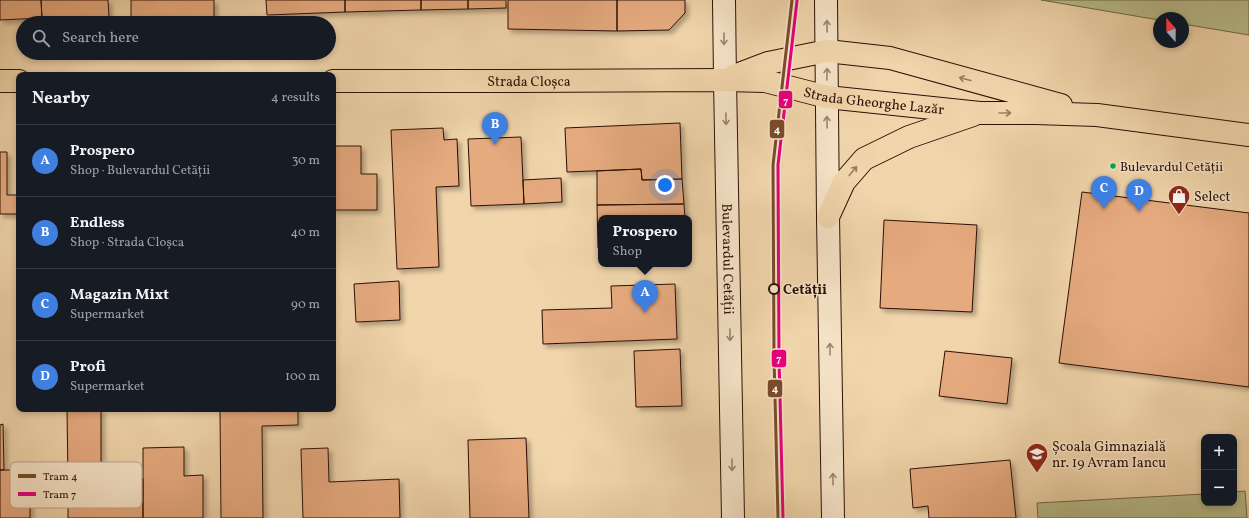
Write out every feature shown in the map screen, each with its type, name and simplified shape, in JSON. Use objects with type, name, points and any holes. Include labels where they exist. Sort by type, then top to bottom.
[{"type":"main road","name":"Bulevardul Cetății","points":[[724,0],[733,518]]},
{"type":"main road","points":[[826,0],[833,518]]},
{"type":"main road","name":"Strada Gheorghe Lazăr","points":[[725,80],[768,63],[827,51],[890,58],[1097,115]]},
{"type":"main road","name":"Strada Gheorghe Lazăr","points":[[725,80],[766,81],[827,97],[980,112],[1097,115],[1249,135]]},
{"type":"main road","name":"Strada Cloșca","points":[[336,81],[725,80]]},
{"type":"main road","points":[[0,81],[16,81]]},
{"type":"main road","points":[[828,217],[844,182],[864,159],[909,137],[980,112]]},
{"type":"green space","points":[[1041,0],[1249,0],[1249,35],[1189,25],[1189,12],[1153,12],[1153,19]]},
{"type":"green space","points":[[1245,491],[1247,518],[1038,518],[1037,503],[1201,494],[1201,506],[1237,506],[1237,492]]},
{"type":"building","points":[[0,0],[41,0],[42,16],[16,16],[16,19],[0,20]]},
{"type":"building","points":[[41,0],[108,0],[109,16],[42,16]]},
{"type":"building","points":[[131,0],[214,0],[214,16],[131,16]]},
{"type":"building","points":[[266,0],[345,0],[345,12],[267,15]]},
{"type":"building","points":[[345,0],[421,0],[421,10],[345,12]]},
{"type":"building","points":[[421,0],[468,0],[468,9],[421,10]]},
{"type":"building","points":[[468,0],[506,0],[506,8],[468,9]]},
{"type":"building","points":[[508,0],[617,0],[617,31],[508,29]]},
{"type":"building","points":[[617,0],[685,0],[685,13],[669,30],[617,31]]},
{"type":"building","points":[[680,123],[682,179],[642,180],[641,169],[567,172],[565,128]]},
{"type":"building","points":[[443,128],[444,140],[457,139],[459,186],[436,187],[439,267],[397,269],[391,130]]},
{"type":"building","points":[[521,137],[524,204],[471,206],[468,139]]},
{"type":"building","points":[[336,146],[361,146],[361,174],[377,174],[377,210],[336,210]]},
{"type":"building","points":[[0,152],[7,152],[7,195],[16,195],[16,214],[0,214]]},
{"type":"building","points":[[641,169],[642,180],[682,179],[684,204],[597,205],[597,171]]},
{"type":"building","points":[[561,178],[562,202],[524,204],[523,180]]},
{"type":"building","points":[[1082,192],[1249,213],[1249,387],[1059,363]]},
{"type":"building","points":[[684,204],[685,215],[598,215],[598,248],[597,205]]},
{"type":"building","points":[[884,220],[977,225],[972,312],[880,308]]},
{"type":"building","points":[[399,281],[400,320],[356,322],[354,284]]},
{"type":"building","points":[[675,284],[677,339],[543,344],[542,310],[612,308],[611,286]]},
{"type":"building","points":[[680,349],[682,406],[636,407],[634,351]]},
{"type":"building","points":[[945,351],[1012,358],[1007,404],[939,396]]},
{"type":"building","points":[[67,412],[101,412],[101,462],[68,462]]},
{"type":"building","points":[[220,412],[298,412],[298,425],[262,426],[263,518],[221,518]]},
{"type":"building","points":[[3,424],[4,470],[0,470],[0,425]]},
{"type":"building","points":[[526,438],[529,518],[470,518],[468,440]]},
{"type":"building","points":[[184,447],[184,476],[203,475],[203,518],[143,518],[143,448]]},
{"type":"building","points":[[328,448],[329,482],[399,479],[400,518],[303,518],[301,449]]},
{"type":"building","points":[[1010,460],[1016,518],[929,518],[928,506],[913,508],[910,469]]},
{"type":"building","points":[[0,470],[10,470],[10,508],[30,508],[30,518],[0,518]]},
{"type":"building","points":[[142,479],[143,518],[68,518],[68,508],[142,508]]},
{"type":"tram line","name":"4","points":[[778,518],[774,357],[773,165],[792,0]]},
{"type":"tram line","name":"7","points":[[783,518],[779,357],[778,165],[797,1]]},
{"type":"place","name":"Endless","points":[[495,145]]},
{"type":"place","name":"Bulevardul Cetății","points":[[1113,166]]},
{"type":"place","name":"Magazin Mixt","points":[[1104,209]]},
{"type":"place","name":"Profi","points":[[1139,212]]},
{"type":"place","name":"Select","points":[[1179,216]]},
{"type":"place","name":"Cetății","points":[[774,289]]},
{"type":"place","name":"Prospero","points":[[645,313]]},
{"type":"place","name":"Școala Gimnazială nr. 19 Avram Iancu","points":[[1037,474]]}]
